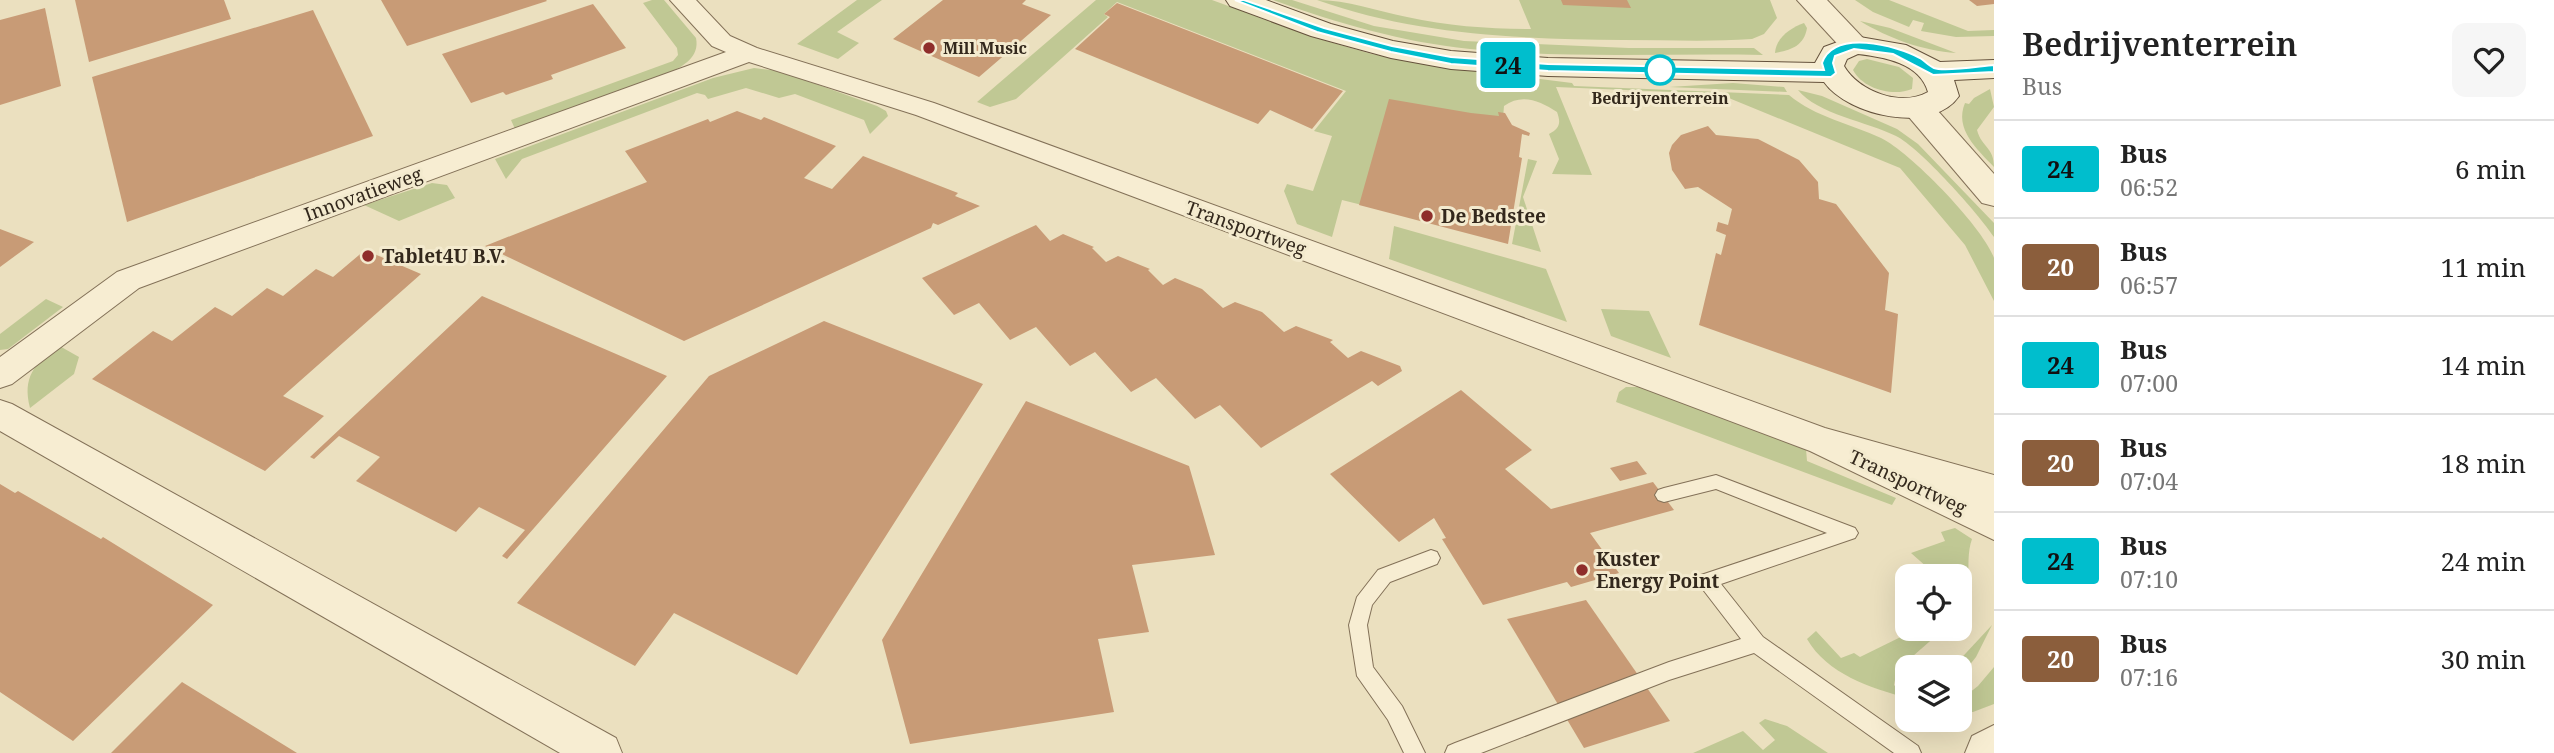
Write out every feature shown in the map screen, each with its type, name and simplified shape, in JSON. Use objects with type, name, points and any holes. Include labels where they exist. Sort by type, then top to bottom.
[{"type":"main road","points":[[1240,0],[1321,30],[1391,49],[1451,60],[1548,67],[1831,73]]},
{"type":"main road","points":[[1811,0],[1854,46]]},
{"type":"main road","points":[[1854,46],[1896,52],[1917,61],[1933,72],[1943,85],[1944,96],[1935,105],[1919,109],[1894,108],[1867,100],[1845,88],[1831,73],[1827,63],[1830,54],[1840,48],[1854,46]]},
{"type":"main road","points":[[1933,72],[1994,69]]},
{"type":"main road","points":[[1919,109],[1994,195]]},
{"type":"main road","points":[[1989,753],[1994,749]]},
{"type":"street","name":"Transportweg","points":[[682,0],[721,41],[748,53],[926,109],[1822,441],[1994,490]]},
{"type":"street","name":"Innovatieweg","points":[[0,375],[128,280],[748,53]]},
{"type":"street","points":[[0,414],[601,753]]},
{"type":"street","name":"Transportweg","points":[[1822,441],[1958,504],[1994,524]]},
{"type":"lane","points":[[1664,495],[1716,482],[1849,533],[1707,581],[1756,643],[1911,753]]},
{"type":"lane","points":[[1415,753],[1395,713],[1364,670],[1358,625],[1363,603],[1384,576],[1431,558]]},
{"type":"lane","points":[[1455,753],[1669,671],[1756,643]]},
{"type":"green space","points":[[664,0],[696,38],[697,45],[689,60],[668,74],[515,129],[511,120],[673,61],[678,55],[677,48],[643,3]]},
{"type":"green space","points":[[857,0],[882,0],[837,32],[859,43],[838,59],[797,44]]},
{"type":"green space","points":[[1096,0],[1212,0],[1316,38],[1372,54],[1435,66],[1572,83],[1574,86],[1789,95],[1810,109],[1881,138],[1927,174],[1976,228],[1994,258],[1994,301],[1965,245],[1900,168],[1719,94],[1556,87],[1592,175],[1552,174],[1559,159],[1549,134],[1559,125],[1557,112],[1531,100],[1511,102],[1504,106],[1503,118],[1362,205],[1342,200],[1332,237],[1297,224],[1284,191],[1287,184],[1313,191],[1332,136],[1314,131],[1346,91],[1117,2],[1104,14],[1108,17],[1016,99],[990,107],[977,102]]},
{"type":"green space","points":[[1273,0],[1292,0],[1374,26],[1464,41],[1629,48],[1754,48],[1763,55],[1580,55],[1470,49],[1370,31]]},
{"type":"green space","points":[[1317,0],[1351,4],[1438,23],[1500,28],[1531,29],[1519,0],[1770,0],[1777,18],[1764,34],[1752,39],[1688,41],[1545,38],[1429,28],[1354,12]]},
{"type":"green space","points":[[1855,0],[1889,0],[1968,31],[1994,30],[1994,36],[1956,37],[1921,31],[1924,23],[1913,20],[1909,27],[1873,12]]},
{"type":"green space","points":[[1860,21],[1890,28],[1956,53],[1906,43]]},
{"type":"green space","points":[[1804,23],[1807,28],[1800,43],[1791,49],[1775,53],[1785,34]]},
{"type":"green space","points":[[1867,59],[1899,67],[1913,78],[1912,89],[1888,92],[1864,82],[1853,70],[1859,61]]},
{"type":"green space","points":[[754,68],[780,71],[877,106],[886,111],[888,116],[870,134],[864,120],[795,94],[779,98],[746,88],[708,99],[697,93],[522,159],[506,179],[495,159],[713,78]]},
{"type":"green space","points":[[1733,83],[1784,87],[1787,92],[1669,87]]},
{"type":"green space","points":[[1990,89],[1994,107],[1977,130],[1992,155],[1994,167],[1969,138],[1962,112],[1965,103],[1969,104]]},
{"type":"green space","points":[[1798,90],[1822,96],[1897,129],[1918,144],[1994,223],[1994,237],[1948,182],[1906,143],[1885,131],[1817,105]]},
{"type":"green space","points":[[1528,159],[1537,161],[1523,197],[1541,252],[1512,244]]},
{"type":"green space","points":[[432,183],[447,185],[455,198],[399,221],[364,205]]},
{"type":"green space","points":[[1394,226],[1546,269],[1567,322],[1389,259]]},
{"type":"green space","points":[[46,299],[63,307],[8,349],[0,350],[0,334]]},
{"type":"green space","points":[[1601,309],[1649,311],[1671,358],[1611,336]]},
{"type":"green space","points":[[56,344],[79,357],[74,374],[30,408],[29,379],[36,365]]},
{"type":"green space","points":[[1626,387],[1640,387],[1806,449],[1807,461],[1896,498],[1892,505],[1616,402],[1619,392]]},
{"type":"green space","points":[[1955,528],[1972,539],[1969,564],[1923,564],[1911,553],[1945,541],[1941,532]]},
{"type":"green space","points":[[1992,625],[1972,662],[1972,655],[1964,655]]},
{"type":"green space","points":[[1816,631],[1841,658],[1854,653],[1860,657],[1895,640],[1930,641],[1914,655],[1895,655],[1895,694],[1865,684],[1838,670],[1826,662],[1807,639]]},
{"type":"green space","points":[[1994,667],[1994,704],[1972,712],[1972,691]]},
{"type":"green space","points":[[1765,719],[1787,726],[1828,753],[1693,753],[1743,731],[1763,750],[1775,740],[1759,723]]},
{"type":"building","points":[[75,0],[224,0],[231,19],[89,62]]},
{"type":"building","points":[[381,0],[546,0],[547,1],[407,46]]},
{"type":"building","points":[[943,0],[1026,0],[1022,4],[1051,15],[979,77],[893,39]]},
{"type":"building","points":[[1561,0],[1627,0],[1631,8],[1563,5]]},
{"type":"building","points":[[1969,0],[1994,0],[1994,4],[1977,6]]},
{"type":"building","points":[[1117,3],[1343,91],[1312,129],[1270,110],[1258,124],[1075,49],[1110,17],[1104,14]]},
{"type":"building","points":[[593,4],[626,48],[551,75],[553,79],[506,95],[503,92],[471,103],[442,54]]},
{"type":"building","points":[[45,8],[61,86],[0,105],[0,20]]},
{"type":"building","points":[[313,10],[373,136],[127,222],[92,77]]},
{"type":"building","points":[[1389,99],[1471,113],[1499,116],[1498,112],[1505,113],[1512,125],[1530,133],[1529,136],[1522,134],[1519,157],[1522,158],[1508,244],[1359,205]]},
{"type":"building","points":[[737,111],[761,120],[764,117],[836,146],[804,178],[832,189],[863,156],[958,193],[955,196],[980,206],[938,225],[933,223],[931,228],[684,341],[485,246],[647,182],[625,151],[708,119],[710,122]]},
{"type":"building","points":[[1708,126],[1716,135],[1758,139],[1799,160],[1818,182],[1819,199],[1836,204],[1889,273],[1885,310],[1898,314],[1891,393],[1699,325],[1716,253],[1721,255],[1726,235],[1716,231],[1718,222],[1728,225],[1732,209],[1698,187],[1685,189],[1672,170],[1669,153],[1681,135]]},
{"type":"building","points":[[1036,225],[1050,241],[1063,234],[1094,247],[1092,248],[1106,262],[1118,256],[1150,269],[1148,270],[1163,285],[1175,278],[1202,289],[1223,308],[1235,302],[1262,312],[1284,332],[1296,326],[1333,340],[1330,342],[1348,358],[1361,351],[1400,366],[1402,371],[1378,386],[1372,381],[1261,448],[1220,405],[1195,419],[1156,378],[1131,392],[1095,352],[1070,366],[1036,327],[1010,340],[979,303],[954,315],[922,278]]},
{"type":"building","points":[[0,229],[34,242],[0,267]]},
{"type":"building","points":[[365,250],[421,274],[283,396],[324,416],[265,471],[92,379],[153,331],[172,341],[215,307],[232,316],[267,288],[283,296],[316,269],[333,277]]},
{"type":"building","points":[[482,296],[667,376],[507,559],[502,556],[525,530],[479,507],[456,532],[356,481],[380,457],[339,436],[314,459],[310,457]]},
{"type":"building","points":[[824,321],[983,384],[797,675],[674,613],[635,666],[517,603],[709,376]]},
{"type":"building","points":[[1461,390],[1532,450],[1505,469],[1551,509],[1653,482],[1674,510],[1590,533],[1619,573],[1571,587],[1567,582],[1483,605],[1442,539],[1446,538],[1434,518],[1399,542],[1330,474]]},
{"type":"building","points":[[1026,401],[1189,466],[1215,555],[1132,565],[1149,632],[1098,639],[1114,712],[910,744],[882,640]]},
{"type":"building","points":[[1637,461],[1647,474],[1620,481],[1610,468]]},
{"type":"building","points":[[0,484],[15,493],[18,491],[101,539],[103,537],[213,605],[73,741],[0,692]]},
{"type":"building","points":[[1586,600],[1670,721],[1584,748],[1507,619]]},
{"type":"building","points":[[182,682],[297,753],[111,753]]},
{"type":"bus line","name":"24","points":[[1240,0],[1321,30],[1391,49],[1451,60],[1548,67],[1831,73],[1827,63],[1830,54],[1840,48],[1874,46],[1917,61],[1933,72],[1994,69]]},
{"type":"place","name":"Mill Music","points":[[929,48]]},
{"type":"place","name":"Bedrijventerrein","points":[[1660,70]]},
{"type":"place","name":"De Bedstee","points":[[1427,216]]},
{"type":"place","name":"Tablet4U B.V.","points":[[368,256]]},
{"type":"place","name":"Kuster Energy Point","points":[[1582,570]]}]
